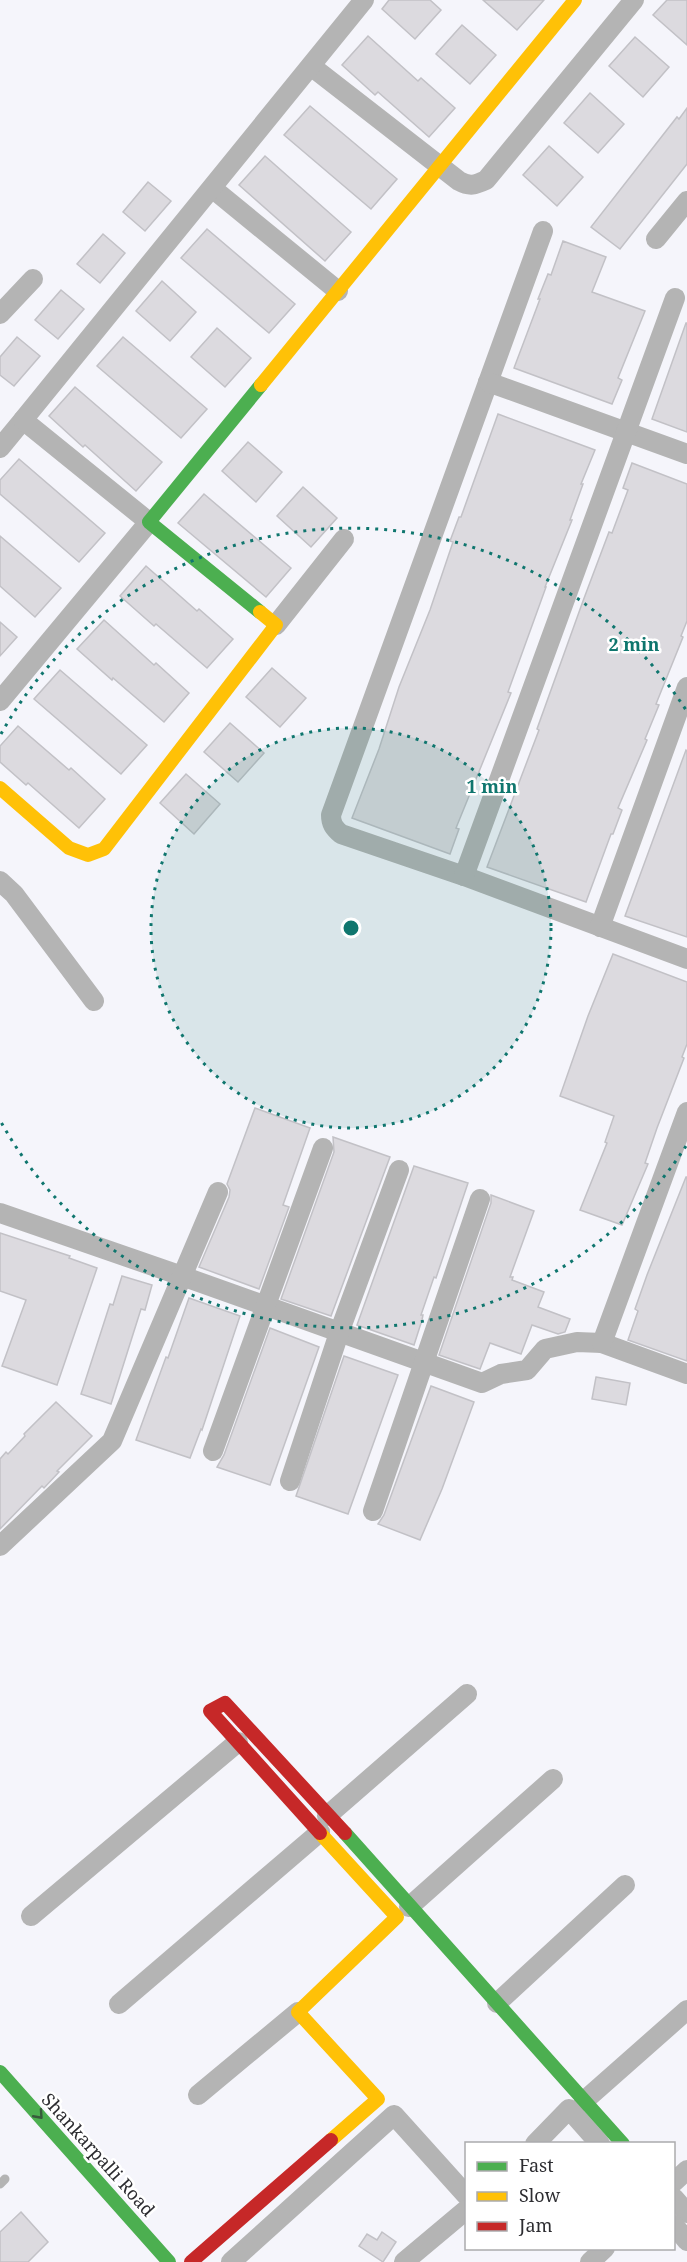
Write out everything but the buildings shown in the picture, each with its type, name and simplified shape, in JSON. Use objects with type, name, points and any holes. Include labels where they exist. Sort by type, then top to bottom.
[{"type":"street","points":[[0,448],[364,0]]},
{"type":"street","points":[[0,701],[575,0]]},
{"type":"street","points":[[311,66],[466,186],[474,185],[486,180],[634,0]]},
{"type":"street","points":[[212,188],[338,291]]},
{"type":"street","points":[[656,239],[687,201]]},
{"type":"street","points":[[543,231],[331,814],[333,827],[341,834],[464,876],[687,959]]},
{"type":"street","points":[[0,314],[33,279]]},
{"type":"street","points":[[464,876],[675,298]]},
{"type":"street","points":[[488,382],[687,454]]},
{"type":"street","points":[[23,420],[276,625]]},
{"type":"street","points":[[0,788],[69,848],[88,855],[104,849],[344,539]]},
{"type":"street","points":[[600,927],[687,687]]},
{"type":"street","points":[[0,881],[14,894],[94,1001]]},
{"type":"street","points":[[602,1343],[687,1112]]},
{"type":"street","points":[[213,1450],[323,1148]]},
{"type":"street","points":[[290,1481],[339,1333],[399,1170]]},
{"type":"street","points":[[0,1546],[112,1441],[218,1192]]},
{"type":"street","points":[[373,1511],[480,1199]]},
{"type":"street","points":[[0,1213],[482,1383],[501,1374],[527,1370],[545,1349],[577,1342],[602,1343],[687,1374]]},
{"type":"street","points":[[119,2004],[324,1824],[467,1694]]},
{"type":"street","points":[[198,2095],[298,2012],[397,1917],[324,1824],[279,1760],[225,1703],[210,1712],[238,1742],[324,1824],[409,1907],[621,2142]]},
{"type":"street","points":[[31,1916],[238,1742]]},
{"type":"street","points":[[409,1907],[553,1779]]},
{"type":"street","points":[[497,2002],[625,1885]]},
{"type":"street","points":[[584,2101],[687,2010]]},
{"type":"street","points":[[191,2262],[378,2099],[298,2012]]},
{"type":"street","name":"Shankarpalli Road","points":[[0,2072],[169,2262]]},
{"type":"street","points":[[537,2142],[569,2109],[598,2142]]},
{"type":"street","points":[[231,2262],[394,2115],[465,2194]]},
{"type":"street","points":[[675,2181],[687,2170]]},
{"type":"street","points":[[675,2199],[687,2212]]},
{"type":"street","points":[[404,2262],[465,2211]]},
{"type":"street","points":[[675,2226],[687,2241]]},
{"type":"street","points":[[590,2262],[603,2250]]},
{"type":"traffic: fast","points":[[260,612],[149,522],[261,385]]},
{"type":"traffic: fast","points":[[345,1833],[621,2142]]},
{"type":"traffic: fast","points":[[0,2072],[169,2262]]},
{"type":"traffic: slow","points":[[261,385],[575,0]]},
{"type":"traffic: slow","points":[[0,788],[69,848],[88,855],[104,849],[276,625],[260,612]]},
{"type":"traffic: slow","points":[[320,1833],[397,1917],[298,2012],[378,2099],[331,2140]]},
{"type":"traffic: jam","points":[[320,1833],[210,1711],[225,1703],[345,1833]]},
{"type":"traffic: jam","points":[[191,2262],[331,2140]]}]
